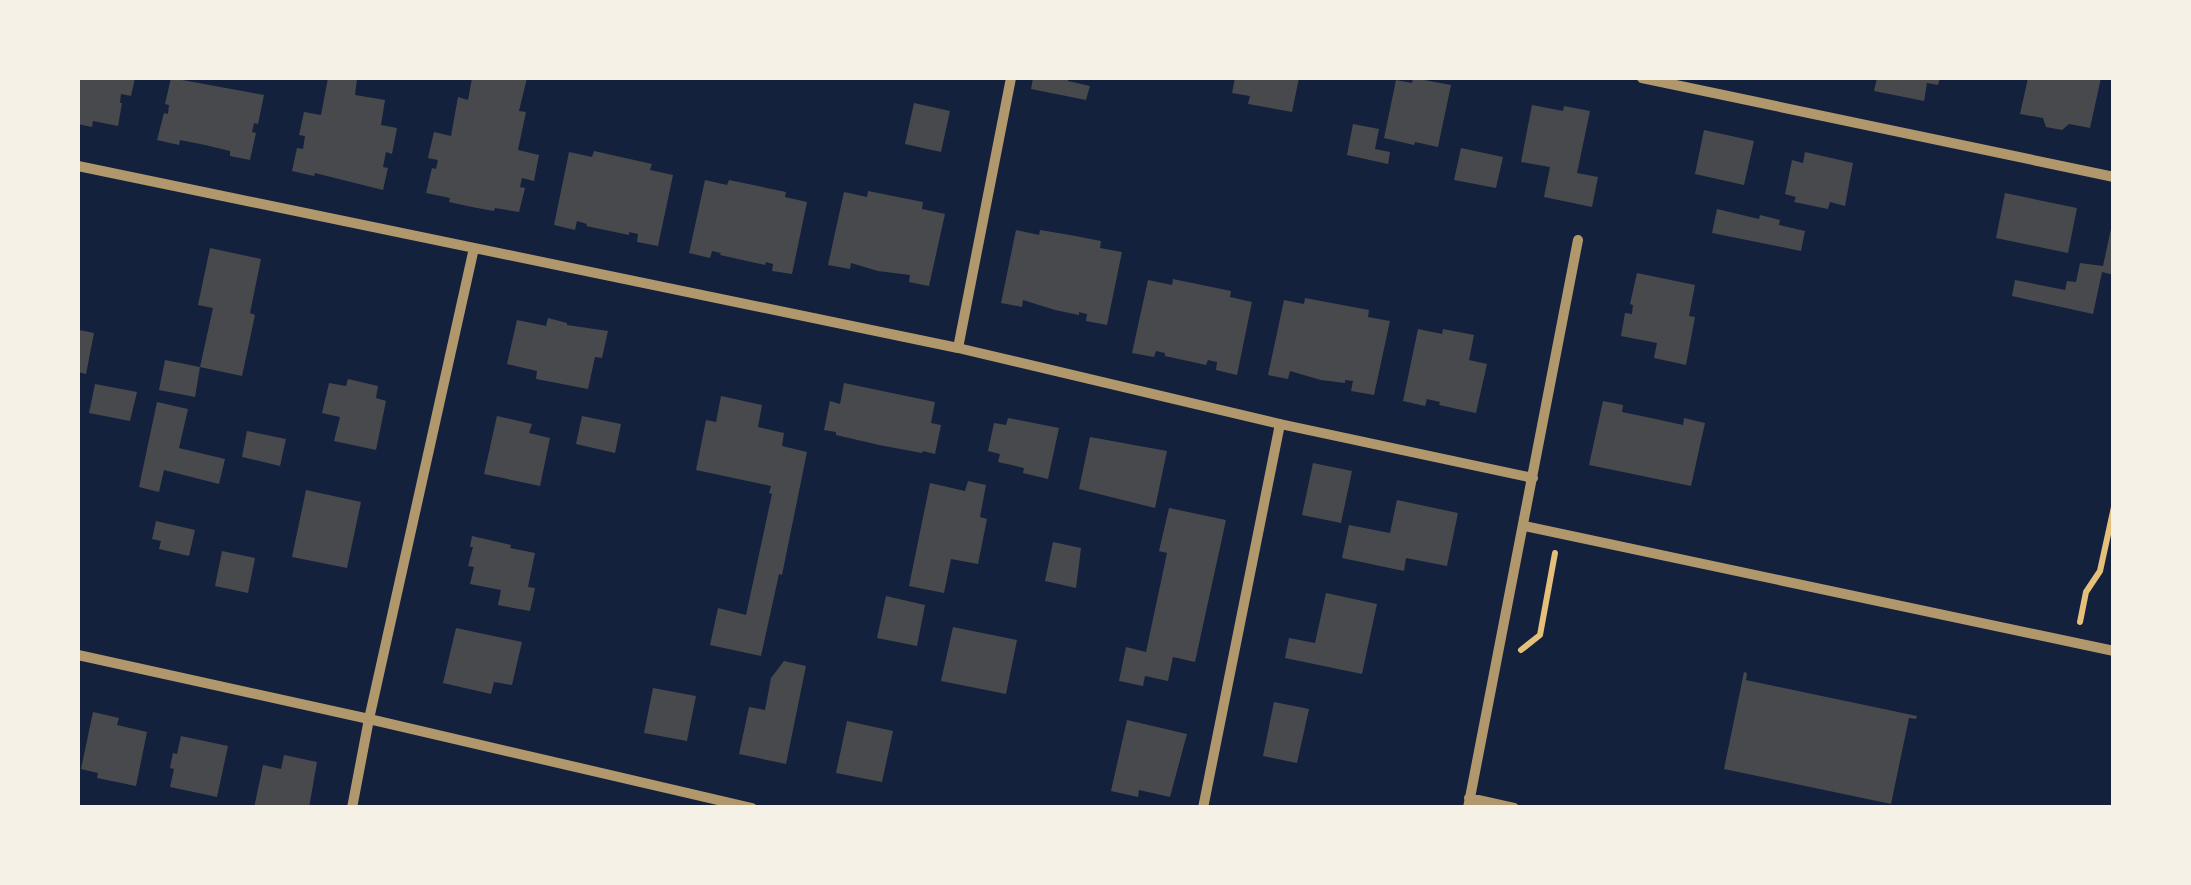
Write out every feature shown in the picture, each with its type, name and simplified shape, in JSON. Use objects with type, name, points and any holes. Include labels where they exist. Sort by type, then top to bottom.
[{"type":"street","points":[[958,348],[1011,78]]},
{"type":"street","points":[[1642,78],[2114,177]]},
{"type":"street","points":[[78,166],[958,348],[1280,424],[1534,478]]},
{"type":"street","points":[[1514,808],[1469,803],[1578,240]]},
{"type":"street","points":[[352,808],[474,248]]},
{"type":"street","points":[[1202,808],[1280,424]]},
{"type":"street","points":[[1524,526],[2114,650]]},
{"type":"street","points":[[78,656],[752,808]]},
{"type":"path","points":[[2076,643],[2086,592],[2100,571],[2114,508]]},
{"type":"path","points":[[1520,651],[1540,634],[1555,552],[1543,535],[1544,530]]},
{"type":"building","points":[[78,78],[135,78],[131,96],[121,94],[118,126],[93,121],[92,127],[78,124]]},
{"type":"building","points":[[171,78],[264,95],[258,124],[254,123],[252,132],[256,133],[250,160],[205,145],[157,140],[164,113],[168,114],[169,105],[165,104]]},
{"type":"building","points":[[328,78],[357,79],[355,95],[385,100],[381,125],[397,128],[392,154],[386,152],[383,167],[388,168],[383,190],[292,171],[297,148],[303,149],[305,136],[299,135],[304,112],[321,115]]},
{"type":"building","points":[[472,78],[527,78],[519,111],[526,112],[518,150],[539,155],[534,181],[522,178],[520,187],[525,188],[519,212],[472,207],[426,193],[438,160],[428,158],[434,132],[451,136],[458,97],[468,100]]},
{"type":"building","points":[[1033,78],[1068,78],[1090,86],[1086,100],[1031,89]]},
{"type":"building","points":[[1235,78],[1299,78],[1292,112],[1248,104],[1250,96],[1232,93]]},
{"type":"building","points":[[1413,78],[1451,85],[1438,147],[1384,138],[1396,80],[1412,83]]},
{"type":"building","points":[[1877,78],[1940,78],[1938,85],[1927,83],[1924,101],[1874,91]]},
{"type":"building","points":[[2028,78],[2101,78],[2090,128],[2069,124],[2062,130],[2046,127],[2043,118],[2020,114]]},
{"type":"building","points":[[914,103],[950,111],[941,152],[905,144]]},
{"type":"building","points":[[1532,105],[1590,111],[1577,173],[1598,177],[1592,207],[1544,197],[1550,167],[1521,162]]},
{"type":"building","points":[[1353,124],[1379,129],[1375,149],[1390,152],[1388,164],[1347,155]]},
{"type":"building","points":[[1704,130],[1754,141],[1744,185],[1695,174]]},
{"type":"building","points":[[1461,148],[1503,157],[1496,188],[1454,180]]},
{"type":"building","points":[[594,151],[652,164],[650,170],[673,175],[658,246],[637,242],[638,234],[586,226],[577,221],[575,230],[554,225],[569,152],[592,157]]},
{"type":"building","points":[[1805,152],[1853,163],[1845,206],[1830,202],[1828,209],[1794,202],[1796,197],[1785,194],[1792,160],[1803,163]]},
{"type":"building","points":[[705,180],[727,185],[729,180],[786,192],[785,197],[807,202],[792,274],[772,271],[773,264],[766,262],[765,265],[712,251],[710,258],[689,253]]},
{"type":"building","points":[[868,191],[923,202],[922,209],[945,214],[929,286],[909,282],[910,275],[851,263],[850,269],[828,265],[844,192],[867,197]]},
{"type":"building","points":[[2005,193],[2077,208],[2068,253],[1996,238]]},
{"type":"building","points":[[1717,209],[1780,220],[1779,225],[1805,231],[1801,251],[1712,233]]},
{"type":"building","points":[[2112,224],[2114,275],[2102,272],[2093,314],[2012,296],[2015,280],[2065,290],[2067,281],[2076,282],[2080,263],[2103,266]]},
{"type":"building","points":[[1016,230],[1039,235],[1040,230],[1101,241],[1100,248],[1122,252],[1107,325],[1086,321],[1087,314],[1023,300],[1022,307],[1001,303]]},
{"type":"building","points":[[210,248],[261,259],[250,313],[255,315],[242,376],[200,367],[213,308],[198,305]]},
{"type":"building","points":[[1637,273],[1695,285],[1689,316],[1695,317],[1686,365],[1654,358],[1657,343],[1621,336],[1625,313],[1632,314],[1630,304]]},
{"type":"building","points":[[1173,279],[1231,291],[1230,297],[1252,302],[1237,375],[1216,370],[1217,362],[1208,360],[1206,365],[1156,351],[1154,357],[1132,353],[1148,280],[1172,285]]},
{"type":"building","points":[[1305,298],[1369,310],[1368,317],[1390,321],[1374,395],[1351,391],[1353,381],[1321,380],[1290,371],[1288,379],[1268,375],[1284,300],[1304,304]]},
{"type":"building","points":[[548,318],[608,331],[602,358],[595,357],[588,389],[536,379],[537,371],[507,364],[517,320],[546,326]]},
{"type":"building","points":[[1418,329],[1474,335],[1469,360],[1487,364],[1476,413],[1427,399],[1425,406],[1403,401]]},
{"type":"building","points":[[79,330],[94,333],[86,374],[78,372]]},
{"type":"building","points":[[165,360],[200,367],[195,397],[159,390]]},
{"type":"building","points":[[348,379],[378,386],[376,398],[386,401],[376,450],[334,441],[340,417],[322,413],[329,383],[346,386]]},
{"type":"building","points":[[844,383],[935,402],[931,423],[941,425],[935,454],[879,445],[824,430],[830,401],[840,404]]},
{"type":"building","points":[[95,384],[137,392],[130,421],[89,413]]},
{"type":"building","points":[[721,396],[762,405],[758,427],[784,433],[782,446],[807,452],[761,656],[710,645],[718,608],[746,615],[772,494],[771,486],[696,470],[706,420],[716,422]]},
{"type":"building","points":[[1603,401],[1623,405],[1622,412],[1683,425],[1684,418],[1705,423],[1691,486],[1589,465]]},
{"type":"building","points":[[157,402],[188,409],[179,448],[225,459],[219,484],[164,470],[159,492],[139,487]]},
{"type":"building","points":[[497,416],[532,424],[529,433],[550,438],[540,486],[484,474]]},
{"type":"building","points":[[582,416],[621,424],[615,453],[576,444]]},
{"type":"building","points":[[1008,418],[1059,428],[1048,479],[998,462],[1000,454],[988,451],[994,423],[1006,425]]},
{"type":"building","points":[[247,431],[286,439],[280,466],[242,457]]},
{"type":"building","points":[[1090,437],[1167,451],[1155,508],[1079,489]]},
{"type":"building","points":[[1313,463],[1352,471],[1341,523],[1302,515]]},
{"type":"building","points":[[968,481],[986,485],[980,517],[987,519],[978,564],[951,559],[944,593],[909,586],[930,483],[965,491]]},
{"type":"building","points":[[306,490],[361,502],[347,568],[292,557]]},
{"type":"building","points":[[1397,500],[1458,513],[1447,566],[1406,558],[1404,571],[1342,558],[1349,525],[1390,533]]},
{"type":"building","points":[[1169,508],[1226,520],[1195,662],[1173,657],[1168,681],[1145,676],[1143,686],[1119,681],[1126,647],[1146,652],[1167,553],[1159,551]]},
{"type":"building","points":[[156,521],[195,530],[189,556],[159,549],[161,541],[152,539]]},
{"type":"building","points":[[472,536],[535,553],[528,587],[535,588],[530,611],[498,605],[501,590],[470,584],[474,567],[468,566]]},
{"type":"building","points":[[1053,542],[1081,548],[1076,588],[1045,581]]},
{"type":"building","points":[[222,551],[255,558],[248,593],[215,586]]},
{"type":"building","points":[[1326,593],[1377,604],[1362,674],[1285,658],[1289,638],[1315,643]]},
{"type":"building","points":[[886,596],[925,605],[917,646],[877,638]]},
{"type":"building","points":[[953,627],[1017,640],[1006,694],[941,681]]},
{"type":"building","points":[[456,628],[522,642],[512,685],[494,682],[491,694],[443,683]]},
{"type":"building","points":[[784,661],[806,666],[786,764],[739,754],[749,707],[765,710],[771,678]]},
{"type":"building","points":[[1744,672],[1746,680],[1917,716],[1909,718],[1891,804],[1724,769]]},
{"type":"building","points":[[653,688],[696,696],[687,741],[644,733]]},
{"type":"building","points":[[1274,702],[1309,709],[1297,763],[1263,756]]},
{"type":"building","points":[[93,712],[119,718],[117,725],[147,732],[136,786],[97,778],[98,773],[81,769]]},
{"type":"building","points":[[1127,720],[1187,734],[1170,797],[1139,790],[1138,797],[1111,791]]},
{"type":"building","points":[[847,721],[893,731],[882,782],[836,773]]},
{"type":"building","points":[[181,736],[228,746],[217,797],[170,787],[173,753],[177,754]]},
{"type":"building","points":[[284,755],[317,762],[309,808],[254,808],[263,765],[281,769]]}]
